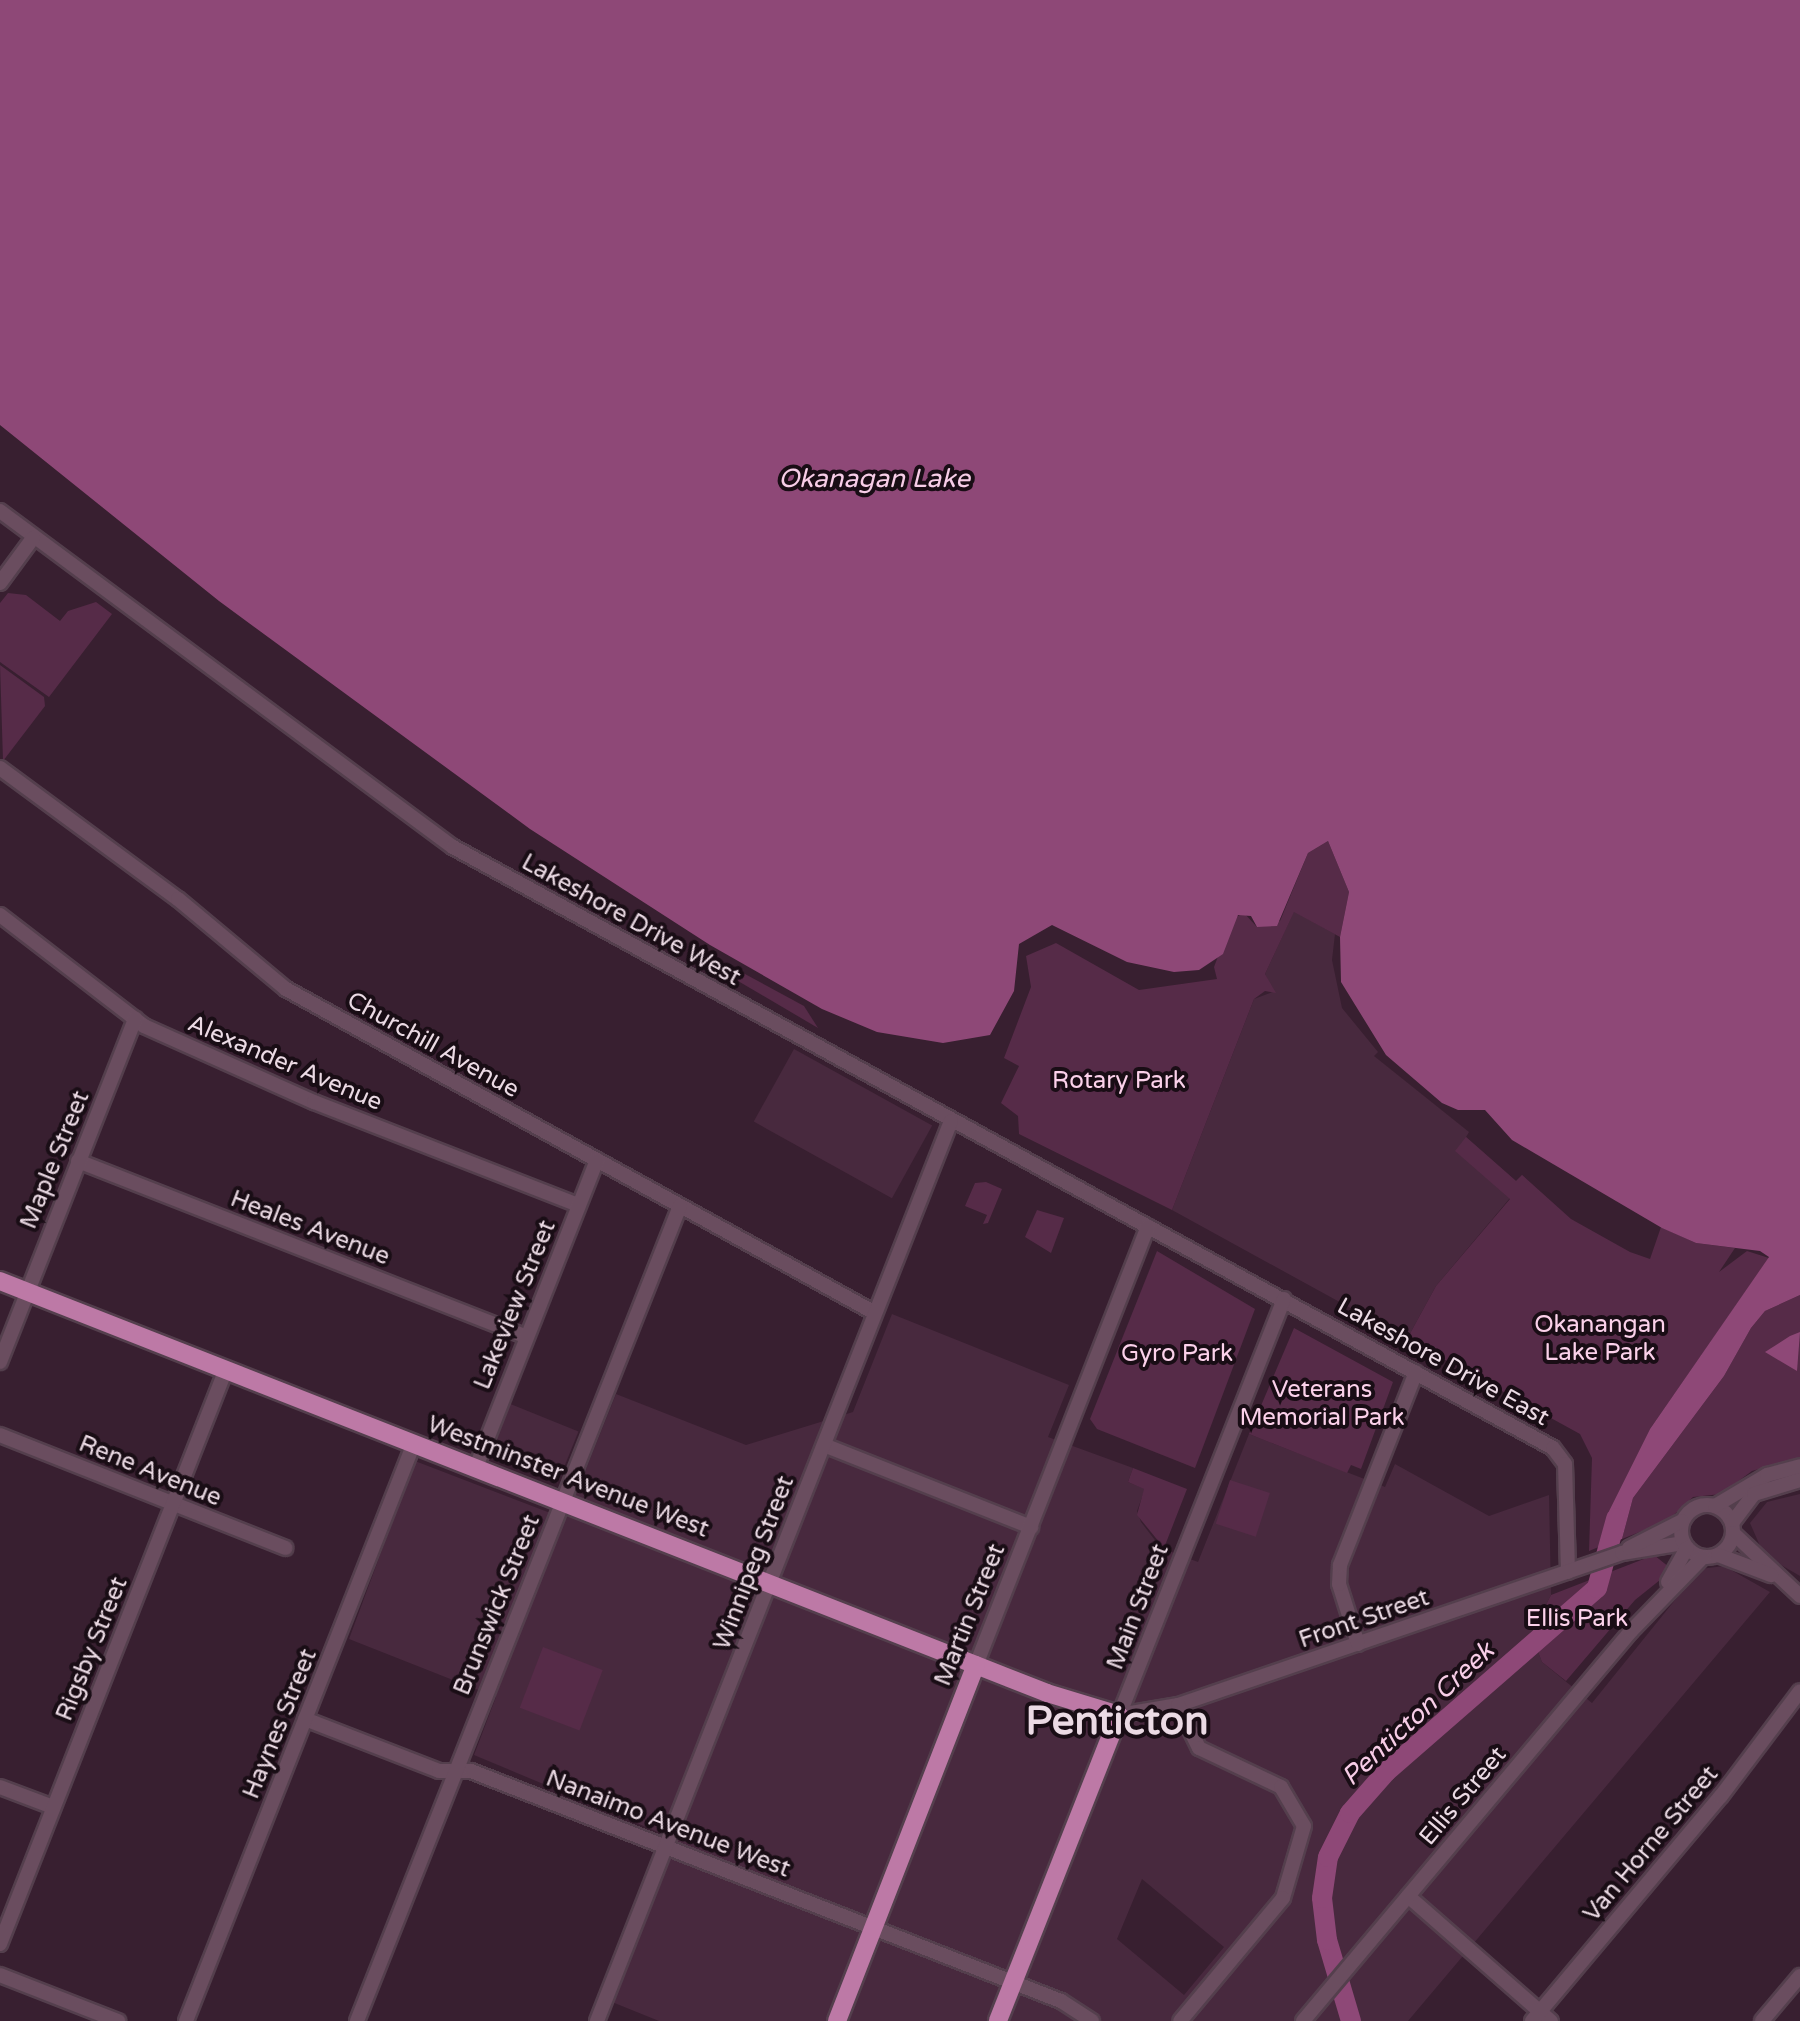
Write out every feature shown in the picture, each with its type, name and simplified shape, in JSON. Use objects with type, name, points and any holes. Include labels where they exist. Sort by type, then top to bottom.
[{"type":"main road","name":"Westminster Avenue West","points":[[0,1281],[976,1665],[1119,1715]]},
{"type":"main road","name":"Martin Street","points":[[837,2021],[976,1665]]},
{"type":"main road","name":"Main Street","points":[[998,2021],[1119,1715]]},
{"type":"street","name":"Lakeshore Drive West","points":[[0,511],[453,847],[951,1121],[1284,1299]]},
{"type":"street","points":[[0,583],[33,538]]},
{"type":"street","name":"Churchill Avenue","points":[[0,768],[178,899],[286,989],[875,1313]]},
{"type":"street","name":"Alexander Avenue","points":[[0,915],[135,1019],[314,1102],[578,1205]]},
{"type":"street","name":"Maple Street","points":[[0,1362],[135,1019]]},
{"type":"street","name":"Winnipeg Street","points":[[597,2021],[951,1121]]},
{"type":"street","name":"Lakeview Street","points":[[476,1467],[597,1160]]},
{"type":"street","name":"Heales Avenue","points":[[78,1161],[526,1337]]},
{"type":"street","name":"Brunswick Street","points":[[357,2021],[680,1206]]},
{"type":"street","name":"Martin Street","points":[[976,1665],[1148,1227]]},
{"type":"street","name":"Lakeshore Drive East","points":[[1284,1299],[1561,1455],[1568,1572]]},
{"type":"street","name":"Main Street","points":[[1119,1715],[1284,1299]]},
{"type":"street","name":"Rigsby Street","points":[[0,1944],[226,1369]]},
{"type":"street","points":[[1358,1644],[1340,1565],[1416,1372]]},
{"type":"street","name":"Rene Avenue","points":[[0,1435],[285,1548]]},
{"type":"street","name":"Haynes Street","points":[[186,2021],[414,1443]]},
{"type":"street","points":[[824,1445],[1031,1527]]},
{"type":"street","points":[[1771,1575],[1685,1545],[1682,1521],[1693,1508],[1715,1506],[1767,1475],[1800,1466]]},
{"type":"street","points":[[1710,1556],[1733,1528],[1754,1494],[1800,1480]]},
{"type":"street","points":[[1715,1506],[1771,1575],[1800,1596]]},
{"type":"street","name":"Front Street","points":[[1119,1715],[1159,1711],[1178,1705],[1568,1572],[1622,1553],[1682,1521]]},
{"type":"street","name":"Front Street","points":[[1622,1553],[1685,1545]]},
{"type":"street","name":"Ellis Street","points":[[1659,1600],[1685,1545]]},
{"type":"street","name":"Ellis Street","points":[[1303,2021],[1659,1600],[1710,1556]]},
{"type":"street","points":[[1134,1682],[1139,1702],[1159,1711]]},
{"type":"street","name":"Van Horne Street","points":[[1541,2018],[1721,1796],[1800,1691]]},
{"type":"street","points":[[1178,1705],[1199,1748],[1281,1787],[1304,1826],[1283,1898],[1180,2021]]},
{"type":"street","name":"Nanaimo Avenue West","points":[[305,1719],[439,1771],[471,1771],[1013,1982],[1092,2021]]},
{"type":"street","points":[[0,1787],[53,1807]]},
{"type":"street","points":[[1408,1896],[1541,2018]]},
{"type":"street","points":[[0,1975],[86,2015],[118,2021]]},
{"type":"street","points":[[1762,2021],[1800,1976]]},
{"type":"shaded area","points":[[1294,911],[1335,934],[1332,960],[1342,1008],[1378,1052],[1374,1056],[1469,1132],[1466,1137],[1516,1181],[1522,1175],[1526,1179],[1436,1286],[1407,1339],[1172,1210],[1254,999],[1273,992],[1265,974]]},
{"type":"shaded area","points":[[794,1049],[932,1126],[892,1198],[754,1122]]},
{"type":"shaded area","points":[[892,1314],[1069,1385],[1048,1437],[1133,1468],[1128,1482],[1145,1489],[1137,1511],[1141,1522],[1161,1548],[1198,1562],[1249,1434],[1385,1487],[1395,1464],[1489,1516],[1549,1495],[1551,1595],[1531,1634],[1542,1662],[1592,1703],[1700,1569],[1724,1566],[1770,1592],[1408,2021],[659,2021],[612,2002],[677,1840],[474,1755],[496,1697],[349,1639],[415,1461],[566,1519],[616,1394],[746,1445],[853,1412]],"holes":[[[1142,1879],[1224,1947],[1184,1995],[1117,1939]]]},
{"type":"shaded area","points":[[508,1403],[578,1431],[557,1483],[487,1455]]},
{"type":"shaded area","points":[[1800,1494],[1800,1576],[1764,1555],[1750,1523],[1767,1502]]},
{"type":"green space","points":[[8,593],[26,595],[60,621],[68,611],[96,602],[112,614],[49,697],[0,662],[0,603]]},
{"type":"green space","points":[[0,665],[44,697],[45,706],[3,761]]},
{"type":"green space","name":"Rotary Park","points":[[1328,841],[1349,892],[1340,937],[1294,912],[1265,974],[1276,993],[1265,991],[1254,999],[1172,1210],[1019,1134],[1018,1116],[1001,1103],[1019,1066],[1004,1058],[1031,987],[1026,956],[1056,943],[1139,990],[1217,979],[1214,967],[1232,919],[1244,913],[1257,927],[1280,921],[1308,853]]},
{"type":"green space","points":[[687,951],[706,953],[804,1006],[818,1028]]},
{"type":"green space","name":"Okanangan Lake Park","points":[[1466,1137],[1516,1181],[1522,1175],[1571,1219],[1630,1252],[1650,1259],[1661,1227],[1696,1243],[1735,1248],[1719,1272],[1747,1251],[1769,1258],[1650,1429],[1608,1513],[1601,1546],[1589,1551],[1592,1458],[1580,1434],[1407,1339],[1436,1286],[1510,1199],[1455,1151]]},
{"type":"green space","points":[[986,1182],[1002,1189],[988,1223],[983,1224],[987,1215],[965,1206],[975,1183]]},
{"type":"green space","points":[[1037,1210],[1064,1218],[1051,1253],[1025,1237]]},
{"type":"green space","name":"Gyro Park","points":[[1157,1251],[1255,1309],[1195,1468],[1097,1429],[1090,1419]]},
{"type":"green space","points":[[1800,1295],[1800,1457],[1752,1471],[1721,1494],[1693,1497],[1667,1521],[1622,1539],[1633,1498],[1724,1376],[1751,1328],[1765,1311]]},
{"type":"green space","name":"Veterans Memorial Park","points":[[1294,1328],[1393,1382],[1361,1469],[1351,1465],[1347,1473],[1249,1434]]},
{"type":"green space","points":[[1133,1468],[1187,1489],[1164,1548],[1137,1515],[1144,1489],[1128,1482]]},
{"type":"green space","points":[[1230,1480],[1270,1493],[1256,1537],[1216,1524]]},
{"type":"green space","name":"Ellis Park","points":[[1654,1555],[1669,1567],[1660,1580],[1635,1600],[1566,1681],[1542,1662],[1531,1634],[1551,1595]]},
{"type":"green space","points":[[543,1647],[603,1670],[579,1731],[520,1708]]},
{"type":"water","name":"Okanagan Lake","points":[[0,0],[1800,0],[1800,1295],[1765,1311],[1751,1328],[1724,1376],[1633,1498],[1622,1539],[1601,1546],[1608,1513],[1650,1429],[1769,1257],[1760,1251],[1696,1243],[1662,1228],[1512,1140],[1485,1110],[1458,1110],[1442,1103],[1386,1055],[1341,982],[1340,937],[1349,892],[1328,841],[1308,853],[1277,926],[1257,927],[1251,916],[1238,915],[1223,954],[1199,970],[1174,972],[1127,962],[1052,925],[1019,944],[1014,991],[990,1035],[943,1043],[877,1032],[822,1009],[710,945],[530,829],[219,601],[0,425]]},
{"type":"water","points":[[1800,1332],[1797,1371],[1765,1352],[1790,1336]]},
{"type":"waterway","name":"Penticton Creek","points":[[1351,2021],[1327,1940],[1322,1898],[1328,1857],[1350,1813],[1386,1772],[1597,1588],[1616,1519]]},
{"type":"district","name":"Penticton","points":[[1117,1721]]}]
